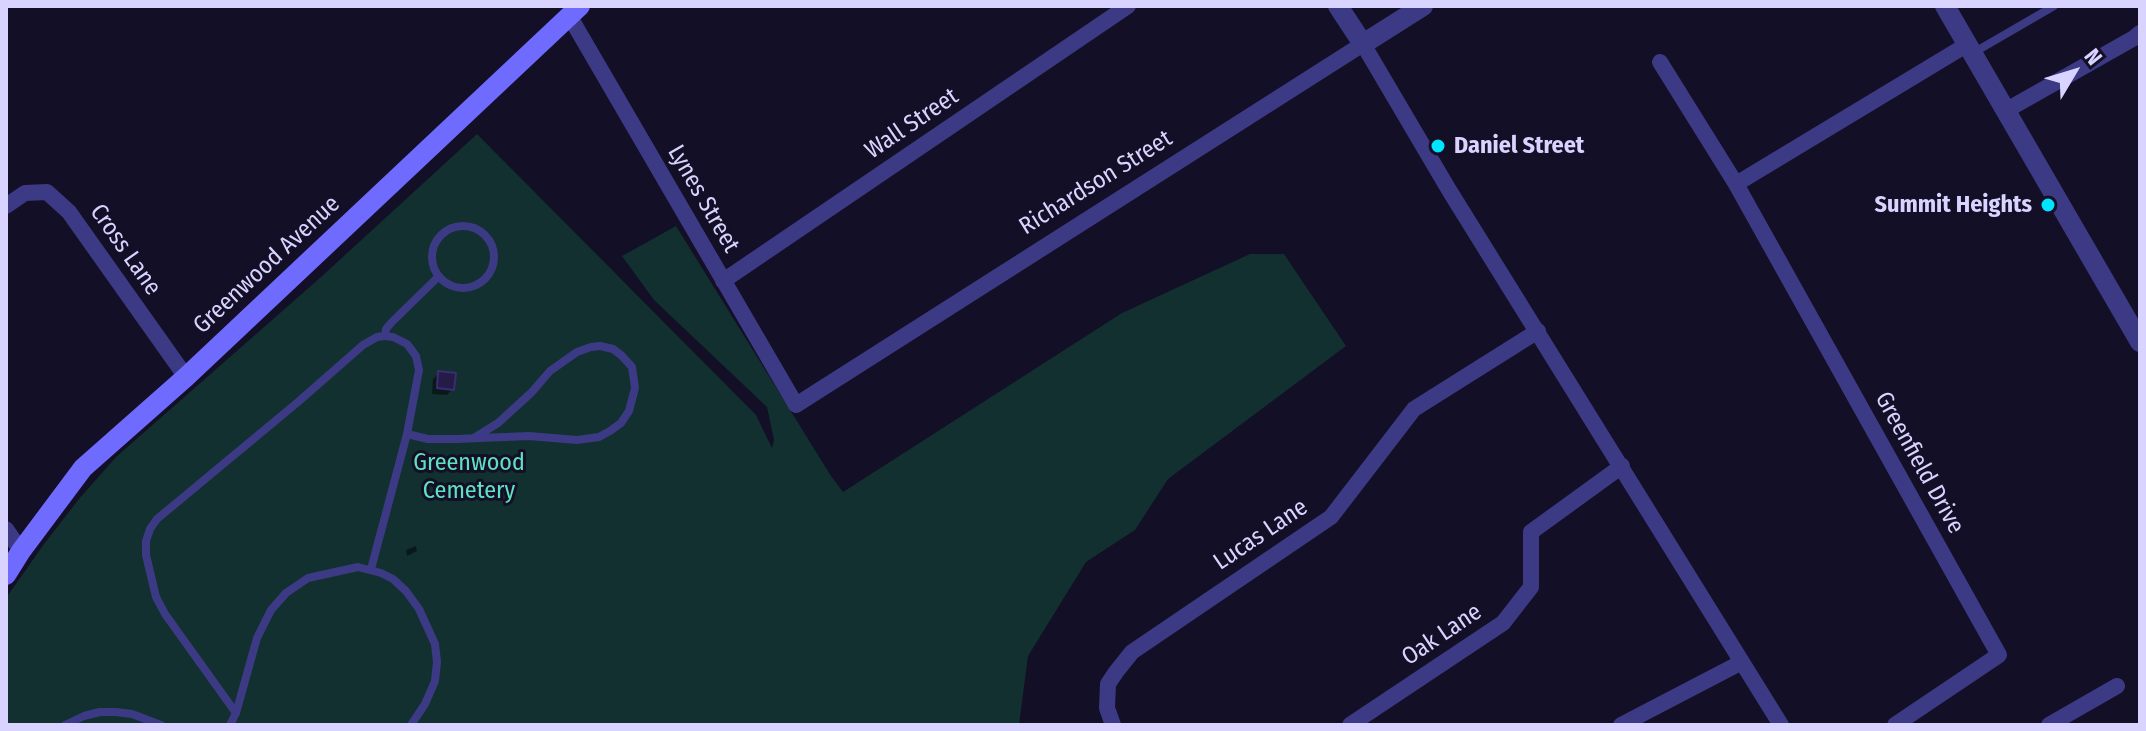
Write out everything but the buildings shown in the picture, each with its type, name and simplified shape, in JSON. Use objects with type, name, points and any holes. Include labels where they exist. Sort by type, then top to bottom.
[{"type":"main road","name":"Greenwood Avenue","points":[[6,575],[83,468],[186,377],[575,12]]},
{"type":"street","name":"Wall Street","points":[[723,281],[1128,6]]},
{"type":"street","points":[[1338,6],[1781,725]]},
{"type":"street","name":"Richardson Street","points":[[796,405],[1423,6]]},
{"type":"street","points":[[1945,6],[2005,111],[2134,319],[2140,342]]},
{"type":"street","name":"Lynes Street","points":[[575,12],[723,281],[796,405]]},
{"type":"street","points":[[2005,111],[2138,39]]},
{"type":"street","points":[[1736,184],[1970,49]]},
{"type":"street","name":"Greenfield Drive","points":[[1660,62],[1736,184],[1999,655],[1895,725]]},
{"type":"street","name":"Cross Lane","points":[[6,206],[25,193],[47,192],[69,212],[186,377]]},
{"type":"street","name":"Lucas Lane","points":[[1113,725],[1107,708],[1108,684],[1132,652],[1331,517],[1414,409],[1538,331]]},
{"type":"street","name":"Oak Lane","points":[[1350,725],[1503,623],[1531,587],[1531,532],[1622,466]]},
{"type":"street","points":[[6,529],[21,551]]},
{"type":"street","points":[[1621,725],[1742,662]]},
{"type":"street","points":[[2049,725],[2117,686]]},
{"type":"lane","points":[[1970,49],[2054,6]]},
{"type":"lane","points":[[465,226],[481,232],[492,246],[493,263],[478,284],[462,288],[439,276],[433,251],[441,235],[448,230],[465,226]]},
{"type":"lane","points":[[385,336],[392,322],[439,276]]},
{"type":"lane","points":[[236,713],[156,597],[146,555],[150,529],[157,519],[363,345],[385,336],[407,344],[416,356],[418,377],[407,434],[371,569]]},
{"type":"lane","points":[[407,434],[428,439],[474,438],[529,436],[577,440],[599,437],[621,423],[629,411],[635,388],[632,367],[613,349],[600,346],[577,352],[550,371],[498,423],[474,438]]},
{"type":"lane","points":[[230,725],[263,623],[271,610],[286,593],[308,578],[358,567],[393,579],[406,591],[419,609],[435,644],[435,681],[411,725]]},
{"type":"lane","points":[[65,725],[84,716],[116,712],[132,714],[161,725]]},
{"type":"green space","name":"Greenwood Cemetery","points":[[477,134],[756,415],[772,448],[774,440],[767,407],[654,300],[622,256],[676,226],[843,492],[1122,313],[1250,254],[1284,254],[1346,346],[1168,479],[1135,530],[1086,562],[1028,656],[1019,725],[6,725],[6,598],[79,499],[116,457],[321,277]]},
{"type":"place","name":"Daniel Street","points":[[1438,146]]},
{"type":"place","name":"Summit Heights","points":[[2048,205]]}]
